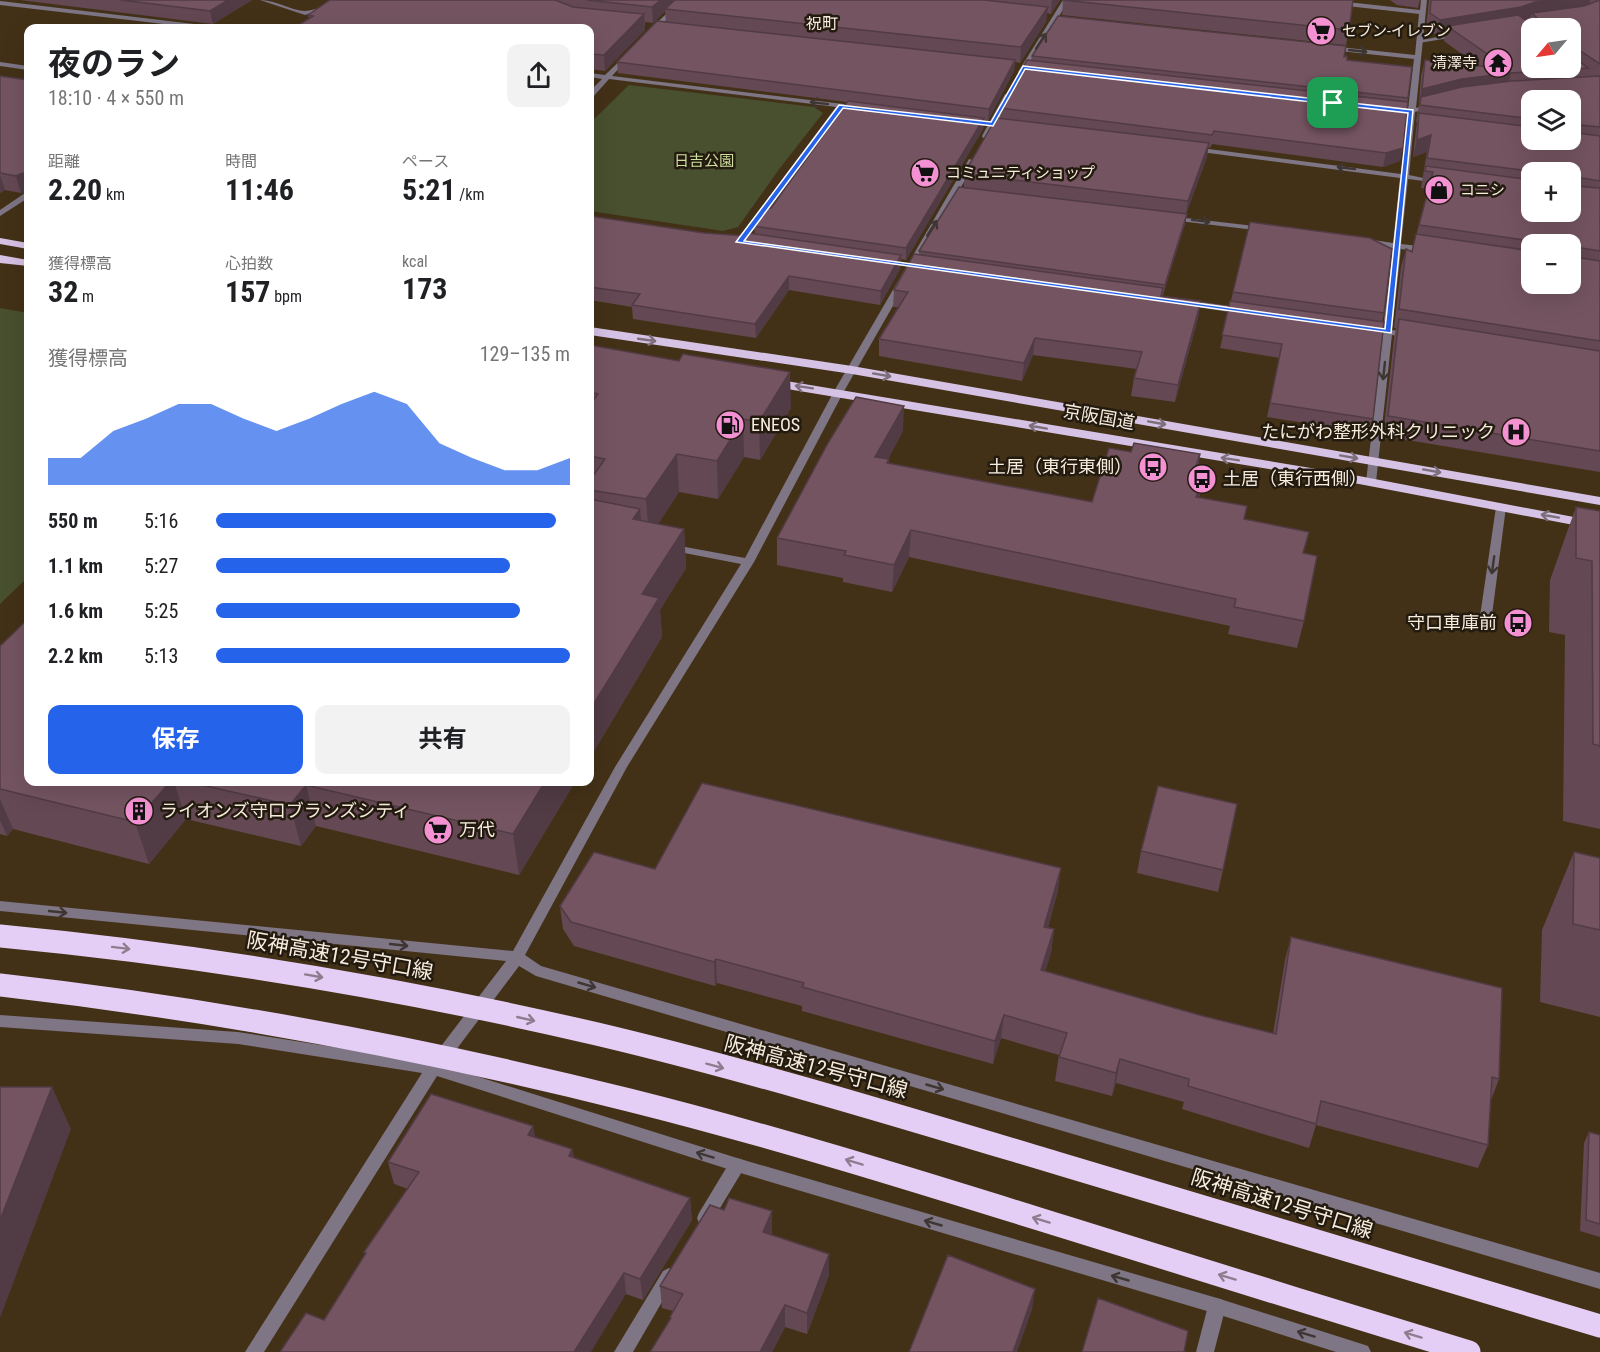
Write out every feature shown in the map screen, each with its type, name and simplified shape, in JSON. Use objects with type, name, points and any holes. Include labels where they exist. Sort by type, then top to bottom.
[{"type":"highway","points":[[0,241],[24,245]]},
{"type":"highway","points":[[0,259],[24,262]]},
{"type":"highway","name":"京阪国道","points":[[594,332],[852,370],[1600,501]]},
{"type":"highway","name":"京阪国道","points":[[755,380],[1371,482],[1600,526]]},
{"type":"highway","name":"阪神高速12号守口線","points":[[0,936],[112,947],[314,976],[462,1004],[599,1035],[857,1103],[1600,1326]]},
{"type":"highway","points":[[0,985],[116,998],[274,1023],[425,1052],[581,1087],[835,1156],[1469,1352]]},
{"type":"street","points":[[263,0],[305,13],[348,0]]},
{"type":"street","points":[[647,35],[685,0]]},
{"type":"street","points":[[1018,77],[1066,0]]},
{"type":"street","points":[[1311,0],[1422,12]]},
{"type":"street","points":[[1371,482],[1424,0]]},
{"type":"street","points":[[0,3],[177,24]]},
{"type":"street","points":[[305,13],[305,22]]},
{"type":"street","points":[[1044,18],[1067,20]]},
{"type":"street","points":[[644,26],[667,28]]},
{"type":"street","points":[[1419,41],[1467,33]]},
{"type":"street","points":[[1324,47],[1417,57]]},
{"type":"street","points":[[594,91],[631,52]]},
{"type":"street","points":[[0,64],[24,67]]},
{"type":"street","points":[[1011,66],[1035,69]]},
{"type":"street","points":[[594,76],[864,109]]},
{"type":"street","points":[[982,143],[1013,86]]},
{"type":"street","points":[[1387,109],[1411,111],[1439,104]]},
{"type":"street","points":[[740,242],[841,106]]},
{"type":"street","points":[[981,123],[1004,126]]},
{"type":"street","points":[[1410,124],[1421,126]]},
{"type":"street","points":[[1181,148],[1424,179]]},
{"type":"street","points":[[254,1352],[433,1069],[517,957],[621,767],[748,562],[838,393],[910,264],[976,153]]},
{"type":"street","points":[[955,191],[967,192]]},
{"type":"street","points":[[0,214],[24,198]]},
{"type":"street","points":[[1164,217],[1269,230]]},
{"type":"street","points":[[728,241],[751,244]]},
{"type":"street","points":[[1362,241],[1442,252]]},
{"type":"street","points":[[899,263],[922,266]]},
{"type":"street","points":[[1179,302],[1249,312]]},
{"type":"street","points":[[1354,327],[1424,337]]},
{"type":"street","points":[[1485,623],[1500,507]]},
{"type":"street","points":[[657,545],[748,562]]},
{"type":"street","points":[[0,906],[517,957],[536,970],[1600,1281]]},
{"type":"street","points":[[0,1021],[238,1038],[433,1069],[737,1165],[1217,1306],[1362,1352]]},
{"type":"street","points":[[695,1234],[737,1165]]},
{"type":"street","points":[[623,1352],[677,1263]]},
{"type":"street","points":[[1205,1352],[1217,1306]]},
{"type":"green space","name":"日吉公園","points":[[629,85],[814,107],[823,113],[738,227],[723,231],[594,212],[594,119]]},
{"type":"green space","points":[[0,308],[24,312],[24,581],[0,604]]},
{"type":"building","points":[[121,0],[228,0],[210,11]]},
{"type":"building","points":[[330,0],[555,0],[573,7],[644,14],[604,55],[594,54],[594,24],[300,24],[313,16],[308,15]]},
{"type":"building","points":[[587,0],[661,0],[652,7]]},
{"type":"building","points":[[675,0],[984,0],[1048,7],[1021,47],[665,9]]},
{"type":"building","points":[[1063,0],[1353,0],[1349,30]]},
{"type":"building","points":[[1431,0],[1554,0],[1440,20],[1430,13]]},
{"type":"building","points":[[1600,0],[1600,64],[1581,51],[1581,18],[1537,18],[1532,13],[1584,6]]},
{"type":"building","points":[[1518,15],[1522,18],[1521,72],[1462,79],[1422,89],[1425,60],[1509,69],[1447,26]]},
{"type":"building","points":[[1058,16],[1346,46],[1344,57],[1347,56],[1347,60],[1412,67],[1408,98],[1032,56]]},
{"type":"building","points":[[657,21],[1015,60],[989,109],[617,62]]},
{"type":"building","points":[[1027,60],[1408,102],[1403,148],[1386,153],[1214,131],[1212,135],[1001,108]]},
{"type":"building","points":[[0,76],[24,79],[24,175],[23,173],[16,176],[0,173]]},
{"type":"building","points":[[1600,76],[1600,127],[1581,125],[1581,90],[1521,90],[1521,118],[1420,105],[1421,97],[1462,87],[1512,81]]},
{"type":"building","points":[[848,101],[984,118],[906,248],[754,226],[769,207],[771,208]]},
{"type":"building","points":[[1419,113],[1521,126],[1521,150],[1581,150],[1581,133],[1600,136],[1600,181],[1581,178],[1581,162],[1521,162],[1521,170],[1427,158],[1431,135],[1417,140]]},
{"type":"building","points":[[996,118],[1209,143],[1188,201],[964,174]]},
{"type":"building","points":[[1426,166],[1521,179],[1521,222],[1581,222],[1581,186],[1600,188],[1600,251],[1581,248],[1581,234],[1521,234],[1521,240],[1419,225],[1433,172],[1425,171]]},
{"type":"building","points":[[959,187],[1187,214],[1165,285],[919,251]]},
{"type":"building","points":[[594,217],[704,233],[746,236],[748,233],[901,255],[881,291],[789,276],[755,324],[632,305],[640,294],[594,288]]},
{"type":"building","points":[[1250,222],[1370,238],[1392,249],[1384,313],[1233,292]]},
{"type":"building","points":[[1416,234],[1521,249],[1521,294],[1581,294],[1581,258],[1600,261],[1600,341],[1399,309],[1406,249],[1412,252]]},
{"type":"building","points":[[914,254],[1163,288],[1161,296],[1201,301],[1178,385],[1134,378],[1142,352],[1035,338],[1024,363],[879,339],[908,292],[894,290]]},
{"type":"building","points":[[1230,301],[1384,322],[1373,419],[1270,403],[1282,344],[1222,335]]},
{"type":"building","points":[[1399,319],[1600,351],[1600,451],[1388,416]]},
{"type":"building","points":[[594,346],[679,361],[683,354],[790,372],[759,422],[743,419],[717,461],[677,454],[646,499],[594,491],[594,474],[605,459],[594,457],[594,400],[598,394],[594,393]]},
{"type":"building","points":[[856,397],[904,406],[875,457],[889,459],[887,463],[1092,502],[1109,448],[1131,452],[1134,443],[1200,454],[1196,466],[1205,468],[1196,497],[1247,506],[1244,519],[1309,532],[1303,553],[1317,556],[1304,621],[1234,607],[1236,599],[911,530],[894,565],[844,555],[846,551],[777,538],[828,443]]},
{"type":"building","points":[[594,500],[640,509],[633,519],[684,529],[642,594],[659,598],[594,704]]},
{"type":"building","points":[[1576,507],[1600,511],[1600,746],[1593,744],[1592,561],[1576,558]]},
{"type":"building","points":[[24,623],[24,786],[166,786],[135,822],[0,789],[0,646]]},
{"type":"building","points":[[702,783],[1061,868],[1044,927],[1054,929],[1041,970],[1203,1016],[1276,1034],[1291,937],[1502,988],[1499,1079],[1492,1077],[1488,1145],[1321,1101],[1316,1124],[1188,1086],[1189,1079],[1120,1059],[1116,1073],[1059,1057],[1067,1033],[1004,1015],[995,1041],[802,987],[804,983],[716,959],[714,962],[571,922],[560,906],[594,852],[655,869]]},
{"type":"building","points":[[206,786],[305,786],[290,805]]},
{"type":"building","points":[[310,786],[543,786],[513,834]]},
{"type":"building","points":[[1158,786],[1237,804],[1223,870],[1141,851]]},
{"type":"building","points":[[1574,852],[1600,858],[1600,930],[1573,924]]},
{"type":"building","points":[[0,1087],[52,1087],[0,1220]]},
{"type":"building","points":[[431,1094],[533,1126],[528,1135],[572,1149],[569,1156],[690,1198],[640,1279],[624,1273],[574,1352],[280,1352],[306,1313],[324,1320],[366,1253],[364,1252],[419,1172],[388,1162]]},
{"type":"building","points":[[1589,1132],[1600,1135],[1600,1224],[1586,1220]]},
{"type":"building","points":[[729,1198],[772,1211],[763,1232],[829,1254],[807,1313],[785,1305],[760,1352],[650,1352],[683,1294],[660,1286],[710,1205],[724,1210]]},
{"type":"building","points":[[948,1255],[1035,1289],[1013,1352],[909,1352]]},
{"type":"building","points":[[1098,1298],[1188,1331],[1184,1352],[1082,1352]]},
{"type":"place","name":"セブン-イレブン","points":[[1321,31]]},
{"type":"place","name":"清澤寺","points":[[1498,63]]},
{"type":"place","name":"コミュニティショップ","points":[[925,173]]},
{"type":"place","name":"コニシ","points":[[1439,190]]},
{"type":"place","name":"ENEOS","points":[[730,425]]},
{"type":"place","name":"たにがわ整形外科クリニック","points":[[1516,432]]},
{"type":"place","name":"土居（東行東側）","points":[[1153,467]]},
{"type":"place","name":"土居（東行西側）","points":[[1202,479]]},
{"type":"place","name":"守口車庫前","points":[[1518,623]]},
{"type":"place","name":"ライオンズ守口ブランズシティ","points":[[139,811]]},
{"type":"place","name":"万代","points":[[438,830]]},
{"type":"district","name":"祝町","points":[[822,23]]},
{"type":"route","points":[[1023,68],[1333,103],[1411,111],[1389,332],[740,242],[841,106],[993,124],[1023,68]]}]
